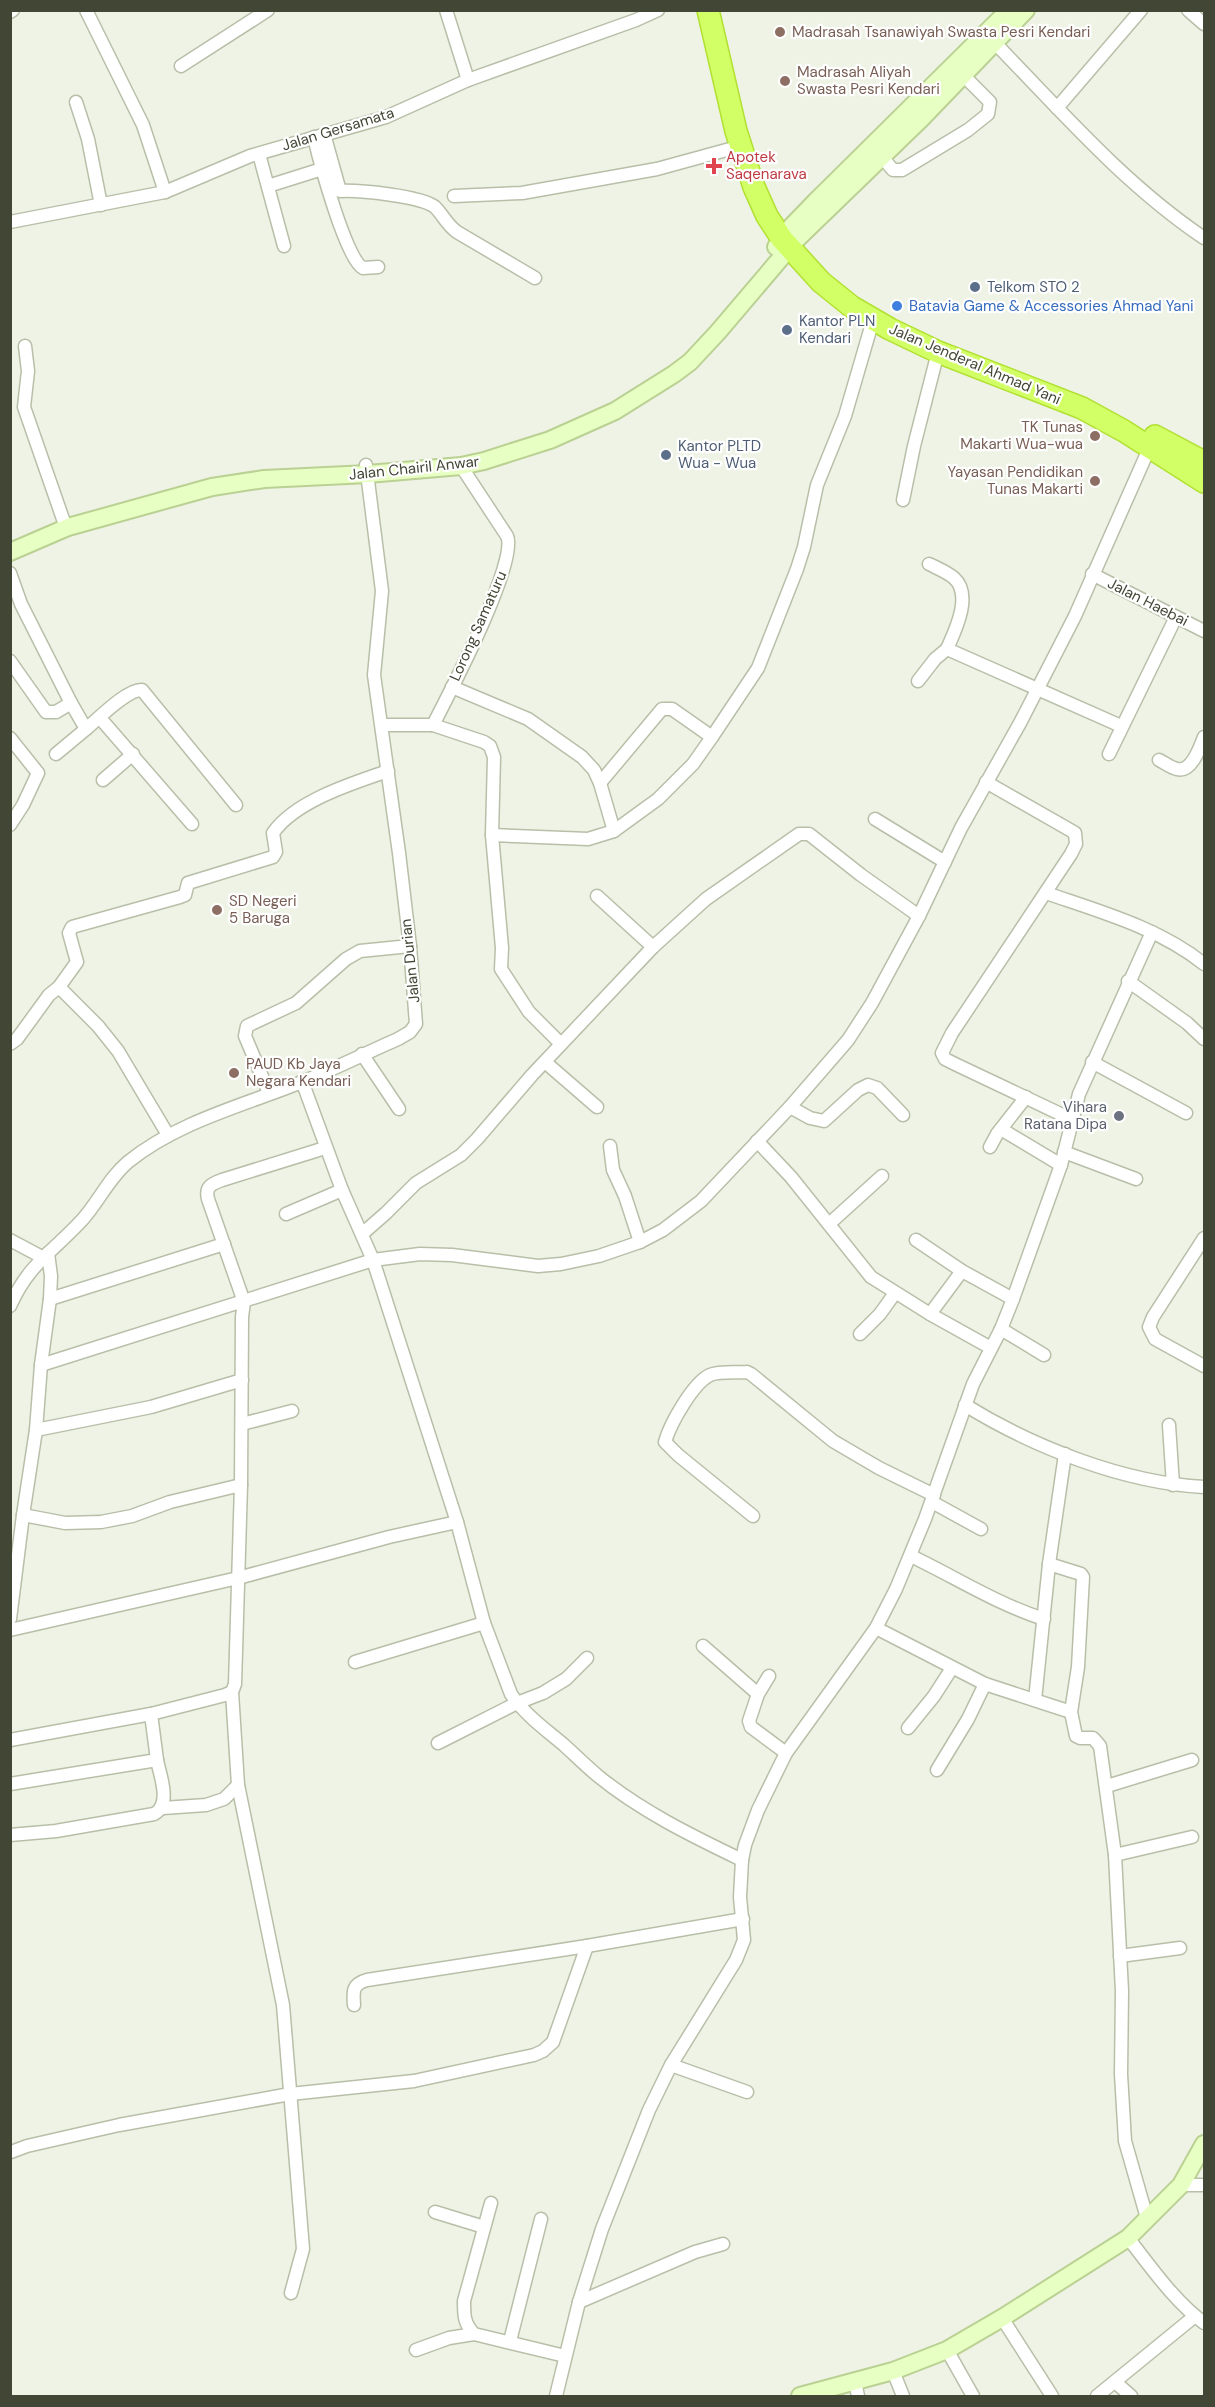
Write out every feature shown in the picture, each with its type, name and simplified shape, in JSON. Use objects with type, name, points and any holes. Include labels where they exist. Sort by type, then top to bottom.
[{"type":"highway","name":"Jalan Jenderal Ahmad Yani","points":[[708,10],[741,146],[767,216],[837,296],[873,320],[938,352],[1082,408],[1124,431],[1204,462]]},
{"type":"highway","name":"Jalan Jenderal Ahmad Yani","points":[[720,10],[758,170],[789,239],[844,290],[885,315],[934,338],[1069,389],[1112,411],[1204,482]]},
{"type":"main road","points":[[789,239],[1009,10]]},
{"type":"main road","points":[[789,239],[882,157],[1026,10]]},
{"type":"main road","name":"Jalan Chairil Anwar","points":[[10,546],[64,522],[235,477],[461,466],[550,440],[594,422],[674,374],[702,344],[789,239]]},
{"type":"main road","name":"Jalan Chairil Anwar","points":[[10,552],[68,527],[212,487],[264,479],[468,460],[544,435],[612,404],[638,390],[702,344]]},
{"type":"main road","points":[[800,2397],[857,2390],[893,2371],[947,2350],[1002,2318],[1128,2238],[1181,2185],[1204,2144]]},
{"type":"street","points":[[86,10],[142,125],[165,192]]},
{"type":"street","points":[[181,66],[268,10]]},
{"type":"street","points":[[446,10],[468,80]]},
{"type":"street","name":"Jalan Gersamata","points":[[10,222],[165,192],[259,153],[393,114],[468,80],[658,10]]},
{"type":"street","points":[[1057,108],[1141,10]]},
{"type":"street","points":[[1188,10],[1204,24]]},
{"type":"street","points":[[994,42],[1136,186],[1204,238]]},
{"type":"street","points":[[882,157],[893,170],[902,170],[968,130],[988,114],[990,102],[963,75]]},
{"type":"street","points":[[76,102],[88,139],[101,205]]},
{"type":"street","points":[[319,136],[322,169],[336,192]]},
{"type":"street","points":[[319,136],[336,192],[344,237],[356,262],[363,268],[378,267]]},
{"type":"street","points":[[454,196],[522,193],[657,169],[741,146]]},
{"type":"street","points":[[259,153],[284,246]]},
{"type":"street","points":[[268,186],[322,169]]},
{"type":"street","points":[[336,192],[359,190],[425,202],[438,210],[447,225],[457,232],[535,278]]},
{"type":"street","points":[[492,835],[588,839],[614,831],[658,799],[693,764],[758,669],[797,569],[817,485],[845,416],[873,320]]},
{"type":"street","points":[[25,346],[28,372],[24,407],[64,522]]},
{"type":"street","points":[[903,500],[938,352]]},
{"type":"street","points":[[41,1365],[373,1260],[420,1254],[452,1255],[538,1266],[599,1256],[640,1242],[663,1230],[701,1201],[790,1107],[848,1040],[860,1022],[919,916],[986,782],[1075,616],[1152,442]]},
{"type":"street","name":"Lorong Samaturu","points":[[433,725],[498,586],[510,545],[507,536],[461,466]]},
{"type":"street","name":"Jalan Durian","points":[[10,1306],[26,1276],[83,1218],[120,1169],[168,1135],[269,1093],[302,1082],[398,1039],[410,1032],[416,1024],[410,946],[374,675],[382,591],[367,470]]},
{"type":"street","points":[[918,681],[935,659],[947,649],[960,620],[962,604],[959,586],[952,577],[929,564]]},
{"type":"street","points":[[10,573],[21,604],[86,729]]},
{"type":"street","name":"Jalan Haebai","points":[[1092,574],[1204,631]]},
{"type":"street","points":[[1109,754],[1176,617]]},
{"type":"street","points":[[947,649],[1121,726]]},
{"type":"street","points":[[10,661],[46,712],[56,712],[71,703]]},
{"type":"street","points":[[452,687],[508,709],[540,727],[582,757],[594,770],[600,783],[614,831]]},
{"type":"street","points":[[56,754],[135,690],[145,692],[236,805]]},
{"type":"street","points":[[600,783],[662,709],[672,709],[712,737]]},
{"type":"street","points":[[100,718],[192,824]]},
{"type":"street","points":[[382,725],[433,725],[484,742],[493,751],[492,835],[502,948],[501,969],[529,1012],[561,1044]]},
{"type":"street","points":[[1159,760],[1179,770],[1183,769],[1195,758],[1204,737]]},
{"type":"street","points":[[10,738],[38,773],[23,805],[10,825]]},
{"type":"street","points":[[103,780],[133,754]]},
{"type":"street","points":[[10,1044],[17,1040],[49,995],[77,962],[69,933],[72,927],[180,897],[185,895],[188,883],[273,857],[276,852],[273,833],[294,813],[335,791],[388,771]]},
{"type":"street","points":[[986,782],[1075,833],[1076,844],[952,1033],[942,1053],[945,1059],[1073,1120]]},
{"type":"street","points":[[875,819],[945,862]]},
{"type":"street","points":[[362,1233],[416,1183],[461,1155],[561,1044],[653,947],[724,886],[788,841],[803,833],[824,845],[861,875],[919,916]]},
{"type":"street","points":[[1046,892],[1152,932],[1186,949],[1204,964]]},
{"type":"street","points":[[597,896],[653,947]]},
{"type":"street","points":[[556,2397],[579,2302],[608,2213],[649,2110],[671,2065],[736,1960],[744,1940],[740,1897],[742,1860],[758,1810],[786,1753],[876,1628],[911,1556],[965,1405],[1013,1299],[1061,1165],[1079,1094],[1152,932]]},
{"type":"street","points":[[269,1093],[245,1036],[247,1026],[296,1003],[346,959],[360,951],[410,946]]},
{"type":"street","points":[[1128,981],[1187,1023],[1204,1039]]},
{"type":"street","points":[[58,987],[98,1026],[118,1051],[168,1135]]},
{"type":"street","points":[[362,1054],[399,1109]]},
{"type":"street","points":[[545,1062],[597,1107]]},
{"type":"street","points":[[1092,1062],[1186,1113]]},
{"type":"street","points":[[302,1082],[342,1190],[373,1260],[457,1522],[484,1623],[511,1694],[517,1703],[598,1776],[683,1832],[742,1860]]},
{"type":"street","points":[[790,1107],[810,1118],[824,1121],[858,1090],[868,1085],[877,1088],[903,1115]]},
{"type":"street","points":[[990,1147],[1026,1097]]},
{"type":"street","points":[[1001,1129],[1061,1165]]},
{"type":"street","points":[[757,1141],[791,1177],[872,1277],[930,1314],[991,1347]]},
{"type":"street","points":[[610,1146],[613,1170],[625,1196],[640,1242]]},
{"type":"street","points":[[291,2293],[303,2249],[283,2006],[238,1785],[232,1692],[241,1485],[244,1302],[207,1194],[210,1185],[326,1148]]},
{"type":"street","points":[[1064,1152],[1136,1179]]},
{"type":"street","points":[[829,1224],[882,1176]]},
{"type":"street","points":[[286,1214],[342,1190]]},
{"type":"street","points":[[1204,1238],[1153,1317],[1149,1327],[1155,1339],[1204,1366]]},
{"type":"street","points":[[10,1240],[45,1255],[51,1276],[36,1430],[10,1619]]},
{"type":"street","points":[[916,1240],[962,1271],[1013,1299]]},
{"type":"street","points":[[50,1299],[224,1244]]},
{"type":"street","points":[[930,1314],[962,1271]]},
{"type":"street","points":[[860,1334],[880,1314],[896,1293]]},
{"type":"street","points":[[1001,1329],[1044,1355]]},
{"type":"street","points":[[753,1516],[665,1442],[673,1423],[693,1391],[708,1376],[747,1372],[751,1374],[833,1441],[933,1498],[981,1529]]},
{"type":"street","points":[[36,1430],[151,1407],[242,1380]]},
{"type":"street","points":[[965,1405],[1022,1437],[1065,1454],[1129,1475],[1173,1485],[1204,1486]]},
{"type":"street","points":[[242,1424],[292,1411]]},
{"type":"street","points":[[1169,1425],[1173,1485]]},
{"type":"street","points":[[1035,1700],[1049,1564],[1065,1454]]},
{"type":"street","points":[[23,1515],[65,1523],[101,1522],[132,1516],[170,1502],[241,1485]]},
{"type":"street","points":[[10,1630],[238,1578],[388,1537],[457,1522]]},
{"type":"street","points":[[911,1556],[953,1576],[1002,1604],[1044,1619]]},
{"type":"street","points":[[1049,1564],[1081,1574],[1083,1577],[1078,1667],[1071,1712],[1076,1736],[1093,1738],[1100,1746],[1107,1786],[1115,1856],[1125,2141],[1147,2218]]},
{"type":"street","points":[[355,1662],[484,1623]]},
{"type":"street","points":[[876,1628],[986,1684],[1071,1712]]},
{"type":"street","points":[[703,1646],[758,1694]]},
{"type":"street","points":[[438,1743],[517,1703],[555,1687],[587,1658]]},
{"type":"street","points":[[908,1728],[934,1696],[952,1668]]},
{"type":"street","points":[[769,1676],[758,1694],[749,1717],[751,1727],[786,1753]]},
{"type":"street","points":[[937,1770],[986,1684]]},
{"type":"street","points":[[10,1740],[152,1714],[232,1692]]},
{"type":"street","points":[[152,1714],[163,1791],[163,1808]]},
{"type":"street","points":[[10,1784],[157,1760]]},
{"type":"street","points":[[1107,1786],[1192,1760]]},
{"type":"street","points":[[10,1835],[56,1831],[154,1814],[163,1808],[206,1805],[224,1799],[238,1785]]},
{"type":"street","points":[[1115,1856],[1192,1837]]},
{"type":"street","points":[[354,2005],[354,1989],[358,1982],[743,1919]]},
{"type":"street","points":[[11,2152],[27,2146],[118,2125],[290,2094],[414,2081],[534,2055],[553,2042],[587,1946]]},
{"type":"street","points":[[1120,1956],[1180,1948]]},
{"type":"street","points":[[671,2065],[747,2092]]},
{"type":"street","points":[[1181,2185],[1204,2185]]},
{"type":"street","points":[[474,2334],[464,2318],[464,2301],[490,2203]]},
{"type":"street","points":[[435,2212],[484,2227]]},
{"type":"street","points":[[510,2342],[541,2219]]},
{"type":"street","points":[[1097,2397],[1200,2320],[1128,2238]]},
{"type":"street","points":[[579,2302],[695,2253],[723,2244]]},
{"type":"street","points":[[1002,2318],[1052,2397]]},
{"type":"street","points":[[416,2350],[448,2338],[474,2334],[565,2356]]},
{"type":"street","points":[[947,2350],[973,2397]]},
{"type":"street","points":[[893,2371],[903,2397]]},
{"type":"street","points":[[1115,2382],[1131,2397]]},
{"type":"place","name":"Madrasah Tsanawiyah Swasta Pesri Kendari","points":[[780,32]]},
{"type":"place","name":"Madrasah Aliyah Swasta Pesri Kendari","points":[[785,81]]},
{"type":"place","name":"Apotek Saqenarava","points":[[714,166]]},
{"type":"place","name":"Telkom STO 2","points":[[975,287]]},
{"type":"place","name":"Batavia Game & Accessories Ahmad Yani","points":[[897,306]]},
{"type":"place","name":"Kantor PLN Kendari","points":[[787,330]]},
{"type":"place","name":"TK Tunas Makarti Wua-wua","points":[[1095,436]]},
{"type":"place","name":"Kantor PLTD Wua - Wua","points":[[666,455]]},
{"type":"place","name":"Yayasan Pendidikan Tunas Makarti","points":[[1095,481]]},
{"type":"place","name":"SD Negeri 5 Baruga","points":[[217,910]]},
{"type":"place","name":"PAUD Kb Jaya Negara Kendari","points":[[234,1073]]},
{"type":"place","name":"Vihara Ratana Dipa","points":[[1119,1116]]}]
